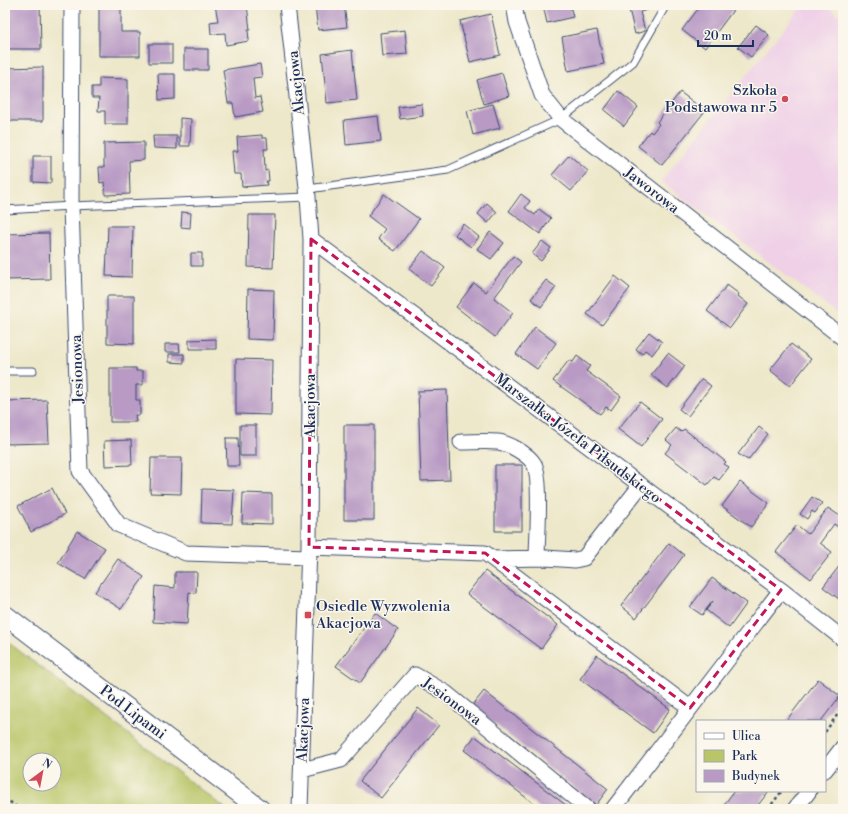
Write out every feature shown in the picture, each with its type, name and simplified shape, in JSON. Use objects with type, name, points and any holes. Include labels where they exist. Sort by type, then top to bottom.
[{"type":"street","name":"Jesionowa","points":[[72,5],[72,206],[80,471],[119,525],[186,553],[485,553],[493,559]]},
{"type":"street","name":"Akacjowa","points":[[287,5],[308,193],[311,239],[309,552],[300,809]]},
{"type":"street","name":"Jaworowa","points":[[514,5],[517,22],[542,95],[562,119],[843,338]]},
{"type":"street","name":"Marszałka Józefa Piłsudskiego","points":[[311,239],[781,590],[843,640]]},
{"type":"street","points":[[461,442],[498,442],[510,445],[533,463],[537,473],[538,493],[537,558]]},
{"type":"street","points":[[493,559],[537,558],[575,560],[584,558],[641,485]]},
{"type":"street","points":[[493,559],[690,708]]},
{"type":"street","points":[[613,809],[781,590]]},
{"type":"street","name":"Pod Lipami","points":[[5,615],[260,809]]},
{"type":"street","name":"Jesionowa","points":[[302,770],[341,760],[415,675],[446,693],[588,809]]},
{"type":"street","points":[[826,769],[843,747]]},
{"type":"street","points":[[795,809],[808,792]]},
{"type":"lane","points":[[5,210],[308,193],[448,170],[562,119],[633,62],[666,5]]},
{"type":"lane","points":[[5,371],[33,371]]},
{"type":"path","points":[[826,731],[843,707]]},
{"type":"path","points":[[768,809],[781,792]]},
{"type":"path","points":[[5,798],[19,809]]},
{"type":"highlighted area","points":[[311,239],[781,590],[690,708],[485,553],[309,547]]},
{"type":"shaded area","name":"Szkoła Podstawowa nr 5","points":[[803,5],[826,5],[843,18],[843,318],[661,181]]},
{"type":"green space","points":[[5,640],[226,809],[5,809]]},
{"type":"building","points":[[5,5],[40,5],[41,49],[5,49]]},
{"type":"building","points":[[99,5],[121,5],[121,32],[140,32],[140,56],[99,56]]},
{"type":"building","points":[[215,5],[247,5],[250,30],[248,30],[249,41],[226,45],[225,33],[211,34],[210,22],[218,21]]},
{"type":"building","points":[[344,5],[347,27],[318,30],[315,6]]},
{"type":"building","points":[[543,5],[570,5],[573,17],[547,23]]},
{"type":"building","points":[[628,5],[650,5],[651,9],[640,12],[645,31],[635,34]]},
{"type":"building","points":[[701,5],[728,5],[734,9],[705,48],[682,30]]},
{"type":"building","points":[[491,14],[500,55],[470,62],[460,21]]},
{"type":"building","points":[[756,25],[769,35],[751,57],[738,47]]},
{"type":"building","points":[[405,30],[407,54],[382,56],[380,33]]},
{"type":"building","points":[[597,30],[604,64],[568,71],[562,37]]},
{"type":"building","points":[[149,44],[172,44],[172,63],[149,63]]},
{"type":"building","points":[[184,49],[208,49],[208,70],[184,70]]},
{"type":"building","points":[[352,50],[357,100],[327,103],[322,54]]},
{"type":"building","points":[[260,64],[262,77],[253,78],[255,98],[260,97],[263,112],[235,117],[233,103],[228,103],[223,70]]},
{"type":"building","points":[[43,67],[43,121],[5,121],[5,68]]},
{"type":"building","points":[[502,73],[509,96],[484,104],[477,80]]},
{"type":"building","points":[[158,74],[175,74],[175,99],[159,100]]},
{"type":"building","points":[[99,78],[128,79],[128,124],[105,124],[105,111],[98,111],[99,98],[92,98],[92,87],[99,87]]},
{"type":"building","points":[[618,91],[638,107],[624,126],[604,110]]},
{"type":"building","points":[[680,92],[705,111],[662,165],[638,146],[650,131],[652,133],[659,124],[657,122]]},
{"type":"building","points":[[422,104],[423,116],[400,119],[398,107]]},
{"type":"building","points":[[493,104],[500,128],[473,135],[467,111]]},
{"type":"building","points":[[378,116],[381,141],[346,145],[344,120]]},
{"type":"building","points":[[180,118],[191,119],[190,146],[180,146]]},
{"type":"building","points":[[262,135],[262,138],[267,138],[268,149],[264,149],[265,171],[268,170],[269,181],[266,181],[267,185],[242,187],[241,174],[234,174],[232,151],[238,151],[237,137]]},
{"type":"building","points":[[153,136],[177,136],[177,149],[154,148]]},
{"type":"building","points":[[144,142],[144,160],[129,161],[130,194],[105,195],[104,182],[100,183],[99,167],[104,167],[104,143]]},
{"type":"building","points":[[569,155],[588,171],[571,191],[552,175]]},
{"type":"building","points":[[33,156],[51,156],[51,183],[33,182]]},
{"type":"building","points":[[384,194],[419,219],[395,251],[378,239],[385,229],[368,216]]},
{"type":"building","points":[[521,194],[530,201],[525,208],[535,215],[539,209],[551,218],[540,234],[509,211]]},
{"type":"building","points":[[487,203],[497,212],[488,223],[478,214]]},
{"type":"building","points":[[182,212],[191,213],[190,228],[181,227]]},
{"type":"building","points":[[249,215],[275,215],[273,268],[248,267]]},
{"type":"building","points":[[463,224],[479,237],[471,247],[455,235]]},
{"type":"building","points":[[108,226],[133,226],[132,277],[106,276]]},
{"type":"building","points":[[490,232],[504,243],[491,259],[477,249]]},
{"type":"building","points":[[49,233],[50,279],[5,280],[5,234]]},
{"type":"building","points":[[542,241],[551,248],[541,261],[532,254]]},
{"type":"building","points":[[423,251],[445,268],[431,286],[409,269]]},
{"type":"building","points":[[191,253],[202,253],[202,266],[191,266]]},
{"type":"building","points":[[513,256],[521,262],[494,298],[513,313],[495,337],[456,307],[474,283],[486,292]]},
{"type":"building","points":[[615,276],[630,288],[602,325],[587,314]]},
{"type":"building","points":[[546,280],[556,287],[541,307],[531,299]]},
{"type":"building","points":[[727,285],[739,294],[738,296],[748,304],[730,328],[707,311]]},
{"type":"building","points":[[248,289],[274,290],[273,340],[247,339]]},
{"type":"building","points":[[107,296],[134,296],[134,344],[107,343]]},
{"type":"building","points":[[535,327],[556,343],[537,369],[516,354]]},
{"type":"building","points":[[649,332],[662,342],[652,355],[645,350],[642,354],[636,349]]},
{"type":"building","points":[[216,339],[216,349],[189,349],[189,340]]},
{"type":"building","points":[[165,344],[179,344],[180,352],[165,352]]},
{"type":"building","points":[[791,344],[811,359],[790,386],[770,370]]},
{"type":"building","points":[[668,353],[685,366],[668,388],[651,375]]},
{"type":"building","points":[[169,354],[184,354],[184,363],[169,362]]},
{"type":"building","points":[[577,356],[590,366],[586,371],[621,396],[611,410],[606,407],[600,414],[553,381],[569,360],[573,362]]},
{"type":"building","points":[[236,359],[272,360],[271,415],[236,414]]},
{"type":"building","points":[[110,368],[136,368],[136,371],[143,371],[143,385],[136,385],[136,400],[140,400],[140,415],[135,415],[136,422],[110,422]]},
{"type":"building","points":[[702,379],[711,386],[688,416],[679,409]]},
{"type":"building","points":[[447,390],[450,480],[421,481],[418,391]]},
{"type":"building","points":[[47,400],[49,443],[5,444],[5,401]]},
{"type":"building","points":[[640,402],[662,419],[641,447],[618,429]]},
{"type":"building","points":[[240,425],[256,425],[256,456],[240,456]]},
{"type":"building","points":[[344,425],[374,425],[374,520],[344,520]]},
{"type":"building","points":[[759,427],[768,434],[748,460],[738,454]]},
{"type":"building","points":[[676,428],[681,432],[684,429],[726,462],[724,464],[729,467],[719,480],[714,477],[707,485],[665,453],[672,445],[666,440]]},
{"type":"building","points":[[226,438],[238,438],[239,466],[227,466]]},
{"type":"building","points":[[131,440],[132,465],[105,466],[104,441]]},
{"type":"building","points":[[151,458],[182,458],[181,494],[150,493]]},
{"type":"building","points":[[495,465],[522,465],[522,531],[495,531]]},
{"type":"building","points":[[740,482],[769,503],[751,527],[722,506]]},
{"type":"building","points":[[52,488],[65,514],[31,532],[18,506]]},
{"type":"building","points":[[202,489],[234,490],[232,524],[201,523]]},
{"type":"building","points":[[243,493],[272,494],[272,524],[242,523]]},
{"type":"building","points":[[812,497],[822,503],[815,513],[812,511],[807,519],[800,514]]},
{"type":"building","points":[[828,508],[843,518],[843,525],[840,528],[834,524],[820,543],[832,552],[811,579],[776,552],[797,525],[808,534]]},
{"type":"building","points":[[77,531],[105,548],[85,579],[58,563]]},
{"type":"building","points":[[669,543],[684,555],[636,618],[621,606]]},
{"type":"building","points":[[118,559],[144,577],[121,609],[95,592]]},
{"type":"building","points":[[841,564],[843,565],[843,602],[823,587]]},
{"type":"building","points":[[485,571],[558,625],[541,649],[467,594]]},
{"type":"building","points":[[175,572],[197,572],[196,593],[189,592],[187,624],[153,622],[155,586],[175,588]]},
{"type":"building","points":[[712,578],[747,603],[729,628],[706,610],[713,601],[702,615],[690,607]]},
{"type":"building","points":[[375,613],[398,630],[360,683],[336,666]]},
{"type":"building","points":[[597,655],[670,709],[653,733],[580,679]]},
{"type":"building","points":[[818,679],[840,696],[822,720],[787,720]]},
{"type":"building","points":[[484,691],[608,789],[596,805],[472,706]]},
{"type":"building","points":[[418,708],[439,725],[381,798],[360,781]]},
{"type":"building","points":[[475,736],[571,809],[541,809],[464,750]]},
{"type":"building","points":[[733,792],[768,792],[755,809],[721,809]]},
{"type":"place","name":"Szkoła Podstawowa nr 5","points":[[785,99]]},
{"type":"place","name":"Osiedle Wyzwolenia Akacjowa","points":[[308,615]]}]
